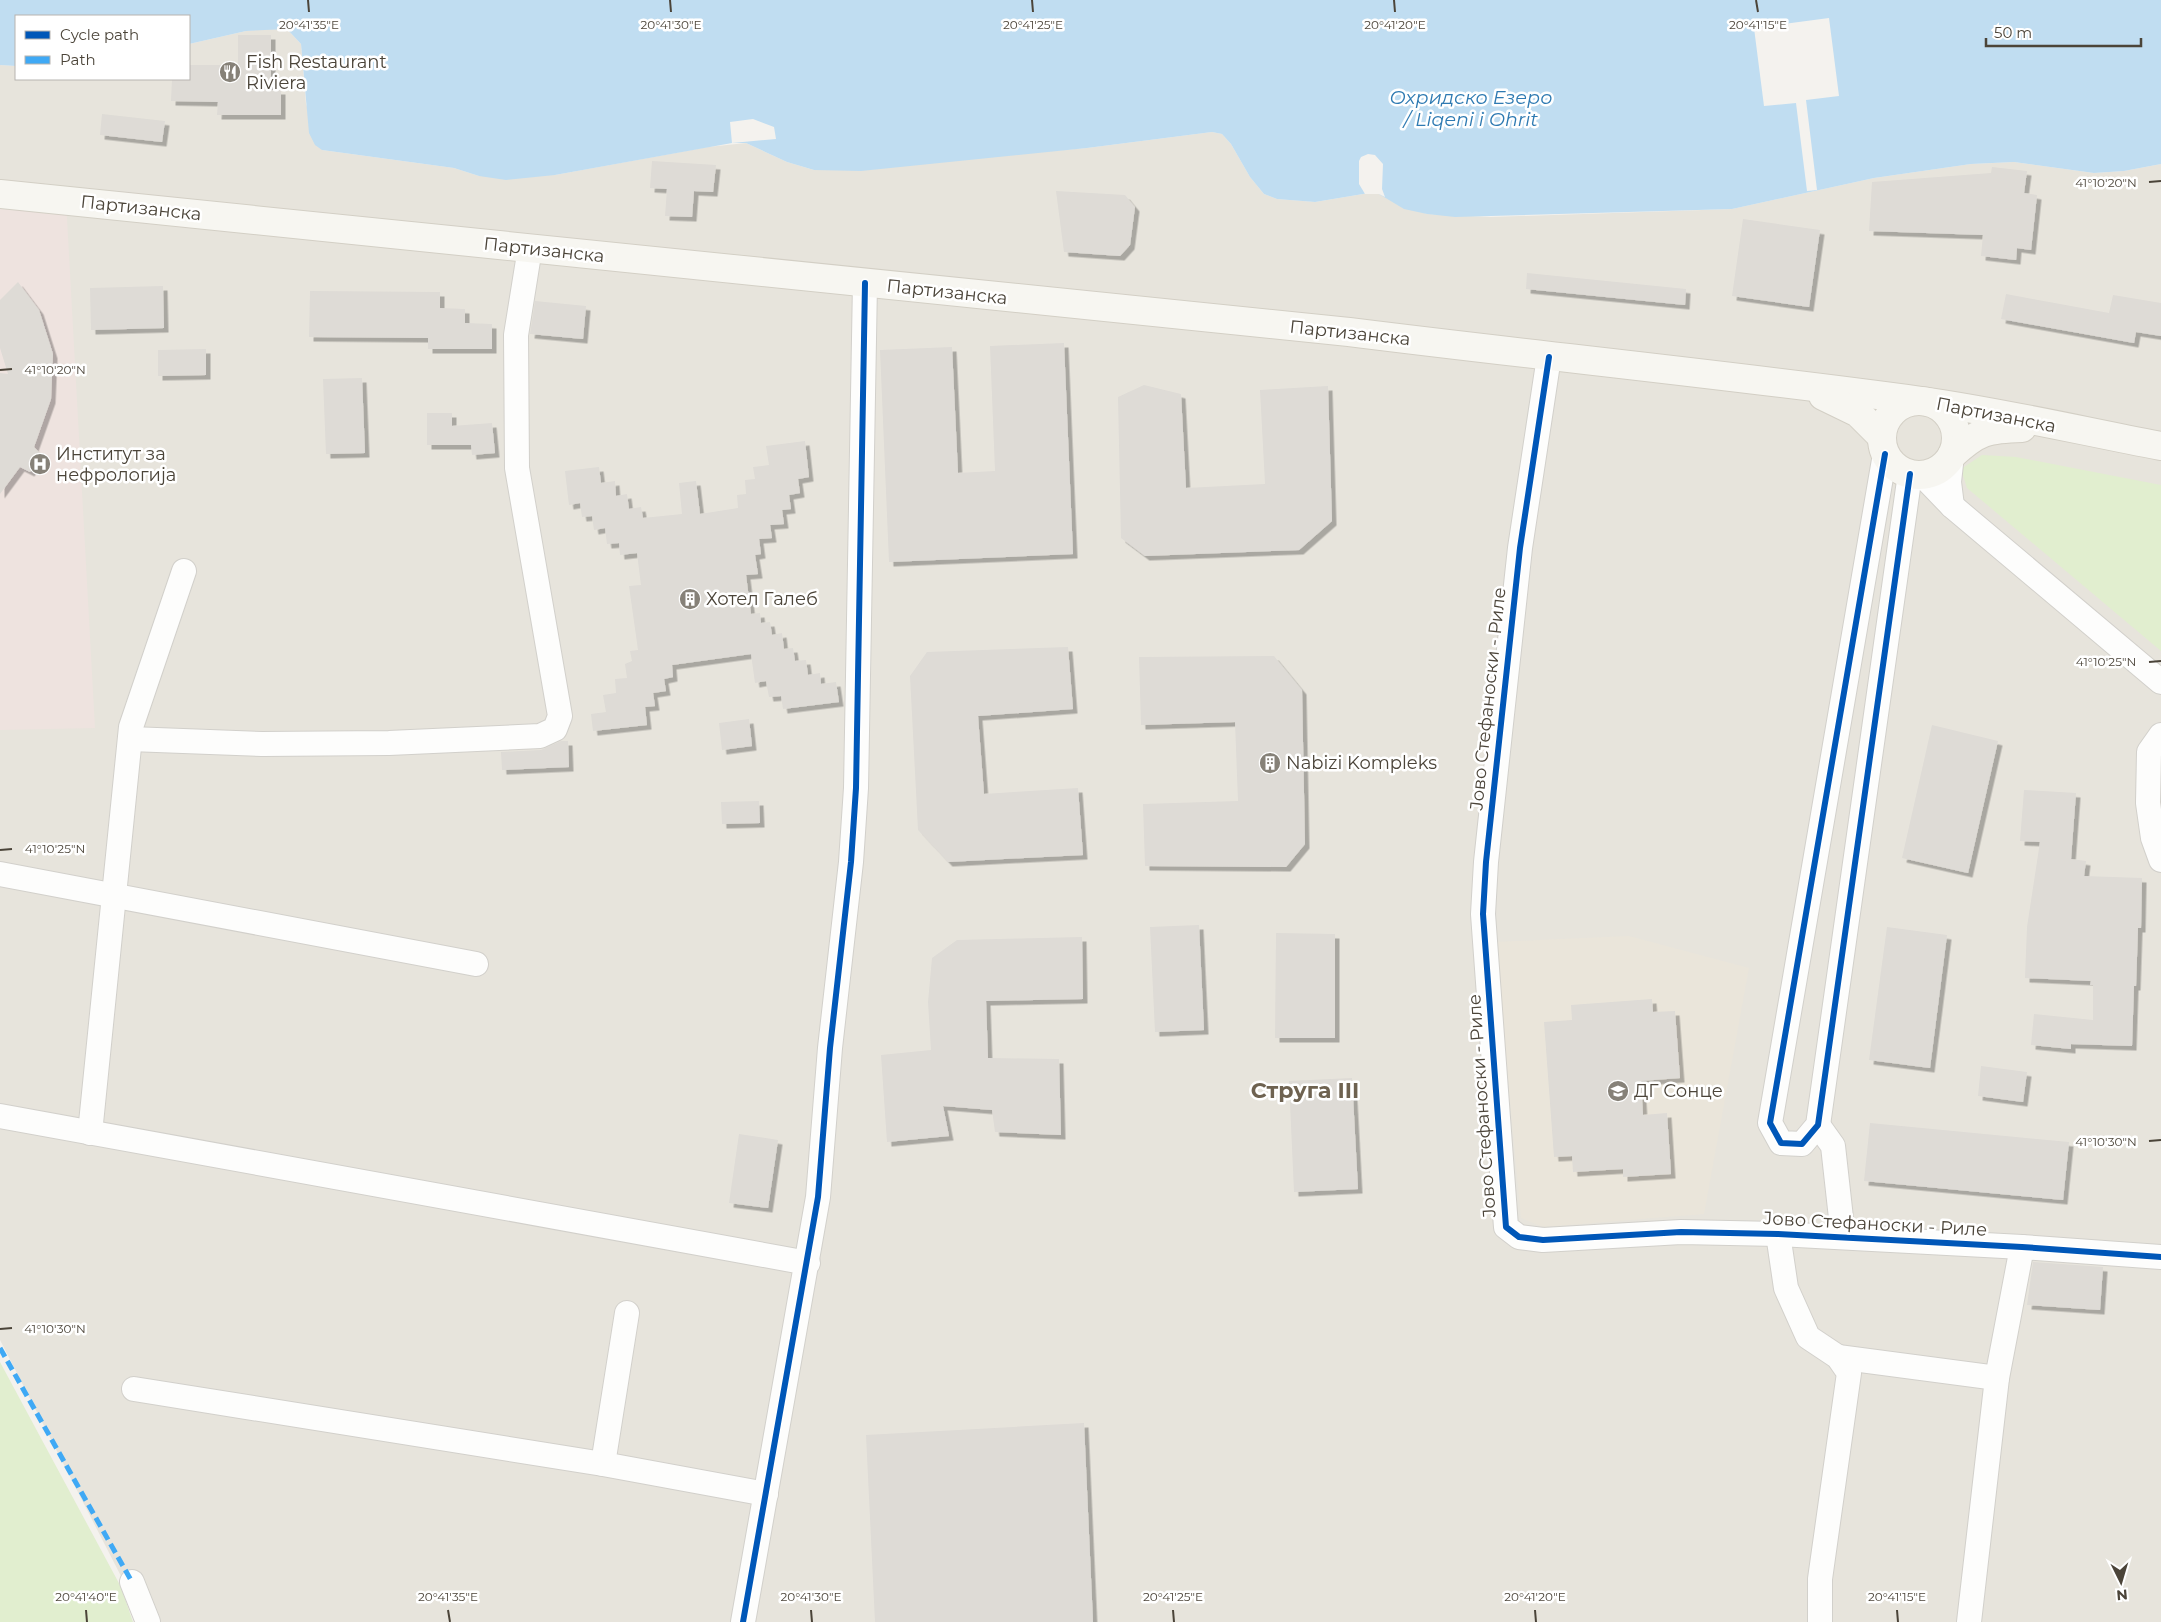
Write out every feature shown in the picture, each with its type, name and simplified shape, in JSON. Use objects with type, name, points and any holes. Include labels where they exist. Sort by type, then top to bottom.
[{"type":"main road","name":"Партизанска","points":[[0,194],[1349,332],[1549,357],[1659,367],[1803,387],[1924,401],[2161,446]]},
{"type":"main road","name":"Партизанска","points":[[1803,387],[1858,413],[1883,445],[1896,468],[1916,475],[1940,469],[1971,437],[1995,428],[2068,428]]},
{"type":"main road","name":"Партизанска","points":[[1883,445],[1885,422],[1895,409],[1911,402],[1924,401],[1934,404],[1945,411],[1954,424],[1956,440],[1952,455]]},
{"type":"street","points":[[130,739],[262,744],[389,743],[540,736],[555,729],[560,716],[517,468],[516,334],[530,248]]},
{"type":"street","points":[[743,1622],[808,1263],[818,1197],[830,1048],[851,862],[856,788],[865,283]]},
{"type":"street","name":"Јово Стефаноски - Риле","points":[[1549,357],[1520,548],[1486,862],[1483,914],[1506,1227],[1519,1237],[1543,1240],[1681,1232],[1778,1234],[1843,1236],[2161,1257]]},
{"type":"street","points":[[1883,445],[1770,1123],[1781,1143],[1802,1144],[1818,1125],[1916,475]]},
{"type":"street","points":[[1952,455],[1949,482],[1952,506]]},
{"type":"street","points":[[1916,475],[2161,682]]},
{"type":"street","points":[[90,1133],[131,726],[184,571]]},
{"type":"street","points":[[2161,735],[2148,752],[2148,803],[2153,838],[2161,860]]},
{"type":"street","points":[[0,874],[114,894],[476,964]]},
{"type":"street","points":[[0,1116],[808,1263]]},
{"type":"street","points":[[1818,1125],[1833,1146],[1843,1236]]},
{"type":"street","points":[[1778,1234],[1786,1288],[1808,1337],[1838,1357],[1849,1373],[1820,1579],[1820,1622]]},
{"type":"street","points":[[1969,1622],[1997,1378],[2022,1247]]},
{"type":"street","points":[[603,1464],[627,1313]]},
{"type":"street","points":[[1838,1357],[1997,1378]]},
{"type":"street","points":[[134,1389],[603,1464],[766,1494]]},
{"type":"street","points":[[132,1582],[148,1622]]},
{"type":"shaded area","points":[[287,29],[301,44],[306,104],[322,150],[454,168],[479,176],[555,175],[708,147],[746,143],[787,162],[814,170],[1087,148],[1212,132],[1222,134],[1231,144],[1250,177],[1264,194],[1277,199],[1315,202],[1369,193],[1379,194],[1427,214],[1491,217],[1732,209],[1874,178],[1971,164],[2014,162],[2094,173],[2124,171],[2161,164],[2161,1622],[140,1622],[124,1582],[0,1340],[0,65],[15,66],[15,80],[190,80],[190,44],[246,31]]},
{"type":"shaded area","name":"Институт за нефрологија","points":[[0,194],[66,200],[95,728],[0,730]]},
{"type":"shaded area","name":"ДГ Сонце","points":[[1629,936],[1749,968],[1704,1214],[1543,1227],[1521,1218],[1495,942]]},
{"type":"green space","points":[[1982,455],[2016,457],[2161,485],[2161,651],[1967,488],[1961,469]]},
{"type":"green space","points":[[0,1362],[121,1587],[133,1622],[0,1622]]},
{"type":"water","name":"Охридско Езеро / Liqeni i Ohrit","points":[[0,0],[2161,0],[2161,164],[2124,171],[2094,173],[2014,162],[1971,164],[1874,178],[1732,209],[1455,217],[1404,209],[1379,194],[1369,193],[1315,202],[1277,199],[1264,194],[1250,177],[1231,144],[1222,134],[1212,132],[1087,148],[861,171],[814,170],[787,162],[746,143],[732,143],[555,175],[506,180],[479,176],[454,168],[322,150],[315,145],[309,133],[301,44],[287,29],[246,31],[190,44],[190,15],[15,15],[15,66],[0,65]]},
{"type":"pier","points":[[1829,18],[1839,96],[1806,100],[1817,190],[1807,191],[1796,103],[1764,106],[1754,28]]},
{"type":"pier","points":[[753,119],[774,127],[776,139],[732,143],[730,122]]},
{"type":"pier","points":[[1368,154],[1375,155],[1383,164],[1382,189],[1385,197],[1379,194],[1365,194],[1359,184],[1359,161],[1361,157]]},
{"type":"building","name":"Fish Restaurant Riviera","points":[[238,35],[271,35],[271,90],[281,90],[281,115],[217,115],[218,102],[171,101],[172,80],[190,80],[190,65],[238,65]]},
{"type":"building","points":[[102,114],[165,121],[162,142],[100,135]]},
{"type":"building","points":[[652,161],[716,165],[713,192],[694,191],[692,217],[665,216],[667,189],[650,188]]},
{"type":"building","points":[[1992,167],[2027,171],[2024,193],[2037,195],[2031,250],[2017,248],[2016,260],[1981,256],[1983,235],[1869,231],[1872,182],[1991,173]]},
{"type":"building","points":[[1056,191],[1125,195],[1135,207],[1130,245],[1120,256],[1064,252]]},
{"type":"building","points":[[1743,219],[1820,230],[1809,307],[1732,296]]},
{"type":"building","points":[[1527,273],[1686,289],[1685,305],[1526,289]]},
{"type":"building","points":[[18,282],[39,310],[53,354],[51,399],[34,447],[41,454],[30,472],[20,467],[0,494],[0,373],[8,374],[0,348],[0,300]]},
{"type":"building","points":[[163,286],[164,328],[91,330],[90,288]]},
{"type":"building","points":[[310,291],[440,292],[440,308],[465,309],[465,323],[492,324],[492,349],[428,349],[428,338],[309,337]]},
{"type":"building","points":[[2006,294],[2109,313],[2113,295],[2161,303],[2161,336],[2136,332],[2134,343],[2001,319]]},
{"type":"building","points":[[535,301],[586,306],[583,339],[530,334]]},
{"type":"building","points":[[1064,343],[1073,554],[889,562],[880,350],[952,347],[958,473],[995,471],[990,346]]},
{"type":"building","points":[[206,349],[206,375],[158,376],[158,350]]},
{"type":"building","points":[[362,378],[365,453],[326,454],[323,379]]},
{"type":"building","points":[[1144,385],[1181,394],[1186,488],[1265,484],[1260,390],[1328,386],[1332,521],[1299,550],[1145,556],[1121,538],[1118,397]]},
{"type":"building","points":[[427,413],[452,413],[452,426],[492,423],[495,453],[472,455],[471,445],[427,445]]},
{"type":"building","name":"Хотел Галеб","points":[[805,441],[809,477],[798,479],[800,493],[789,495],[791,509],[782,510],[784,524],[770,525],[772,538],[759,539],[761,554],[755,555],[758,574],[746,575],[751,614],[760,613],[761,623],[770,622],[772,635],[782,633],[784,649],[793,648],[795,661],[806,660],[808,675],[820,673],[821,684],[836,682],[839,702],[783,709],[781,696],[769,697],[766,681],[755,683],[751,654],[672,665],[673,677],[664,679],[666,691],[653,693],[655,706],[645,707],[647,725],[593,731],[591,714],[606,712],[603,695],[616,693],[615,679],[627,678],[625,664],[632,661],[630,651],[638,650],[629,586],[641,585],[637,553],[620,555],[619,543],[607,544],[605,528],[594,530],[592,516],[582,517],[580,503],[569,505],[565,471],[599,467],[601,483],[615,481],[616,496],[627,494],[629,509],[641,507],[643,518],[682,514],[679,483],[696,481],[700,514],[738,508],[737,495],[746,494],[745,480],[755,479],[753,467],[769,465],[766,446]]},
{"type":"building","points":[[1068,647],[1073,709],[978,716],[984,794],[1078,788],[1083,855],[948,862],[918,830],[910,676],[927,652]]},
{"type":"building","name":"Nabizi Kompleks","points":[[1274,656],[1302,690],[1305,844],[1286,867],[1145,866],[1143,804],[1238,801],[1235,722],[1141,725],[1139,657]]},
{"type":"building","points":[[749,719],[752,746],[722,750],[719,723]]},
{"type":"building","points":[[1932,725],[1998,741],[1968,873],[1902,858]]},
{"type":"building","points":[[561,741],[568,741],[569,767],[502,770],[501,752],[541,750]]},
{"type":"building","points":[[2024,790],[2076,793],[2071,859],[2086,861],[2084,876],[2142,878],[2141,928],[2138,928],[2132,1046],[2071,1044],[2071,1049],[2031,1045],[2034,1014],[2093,1020],[2093,985],[2090,985],[2091,981],[2025,978],[2027,927],[2040,842],[2020,841]]},
{"type":"building","points":[[759,801],[760,823],[722,824],[721,802]]},
{"type":"building","points":[[1199,925],[1204,1030],[1155,1032],[1150,927]]},
{"type":"building","points":[[1887,927],[1947,935],[1930,1068],[1869,1060]]},
{"type":"building","points":[[1276,933],[1335,934],[1335,1038],[1275,1038]]},
{"type":"building","points":[[1082,937],[1083,999],[986,1001],[988,1058],[1059,1059],[1061,1135],[995,1132],[992,1110],[943,1106],[949,1136],[887,1142],[881,1055],[931,1050],[928,1002],[932,958],[957,940]]},
{"type":"building","points":[[1652,999],[1653,1012],[1675,1011],[1680,1078],[1641,1081],[1643,1115],[1667,1113],[1671,1174],[1623,1177],[1623,1169],[1573,1172],[1572,1156],[1554,1157],[1544,1022],[1572,1020],[1571,1005]]},
{"type":"building","points":[[1981,1066],[2027,1072],[2023,1102],[1978,1096]]},
{"type":"building","points":[[1352,1078],[1358,1189],[1294,1192],[1289,1081]]},
{"type":"building","points":[[1870,1123],[2069,1142],[2063,1200],[1864,1181]]},
{"type":"building","points":[[739,1134],[778,1140],[768,1208],[729,1203]]},
{"type":"building","points":[[2033,1262],[2103,1267],[2100,1310],[2027,1305]]},
{"type":"building","points":[[1084,1423],[1093,1622],[875,1622],[866,1435]]},
{"type":"marked path","points":[[0,1348],[132,1582]]},
{"type":"cycle path","points":[[743,1622],[818,1197],[830,1048],[851,862],[856,788],[865,283]]},
{"type":"cycle path","points":[[1549,357],[1520,548],[1486,862],[1483,914],[1506,1227],[1519,1237],[1543,1240],[1681,1232],[1778,1234],[2022,1247],[2161,1257]]},
{"type":"cycle path","points":[[1885,454],[1770,1123],[1781,1143],[1802,1144],[1818,1125],[1910,474]]},
{"type":"place","name":"Fish Restaurant Riviera","points":[[230,72]]},
{"type":"place","name":"Институт за нефрологија","points":[[40,464]]},
{"type":"place","name":"Хотел Галеб","points":[[690,599]]},
{"type":"place","name":"Nabizi Kompleks","points":[[1270,763]]},
{"type":"place","name":"ДГ Сонце","points":[[1618,1091]]},
{"type":"district","name":"Струга III","points":[[1305,1090]]}]
